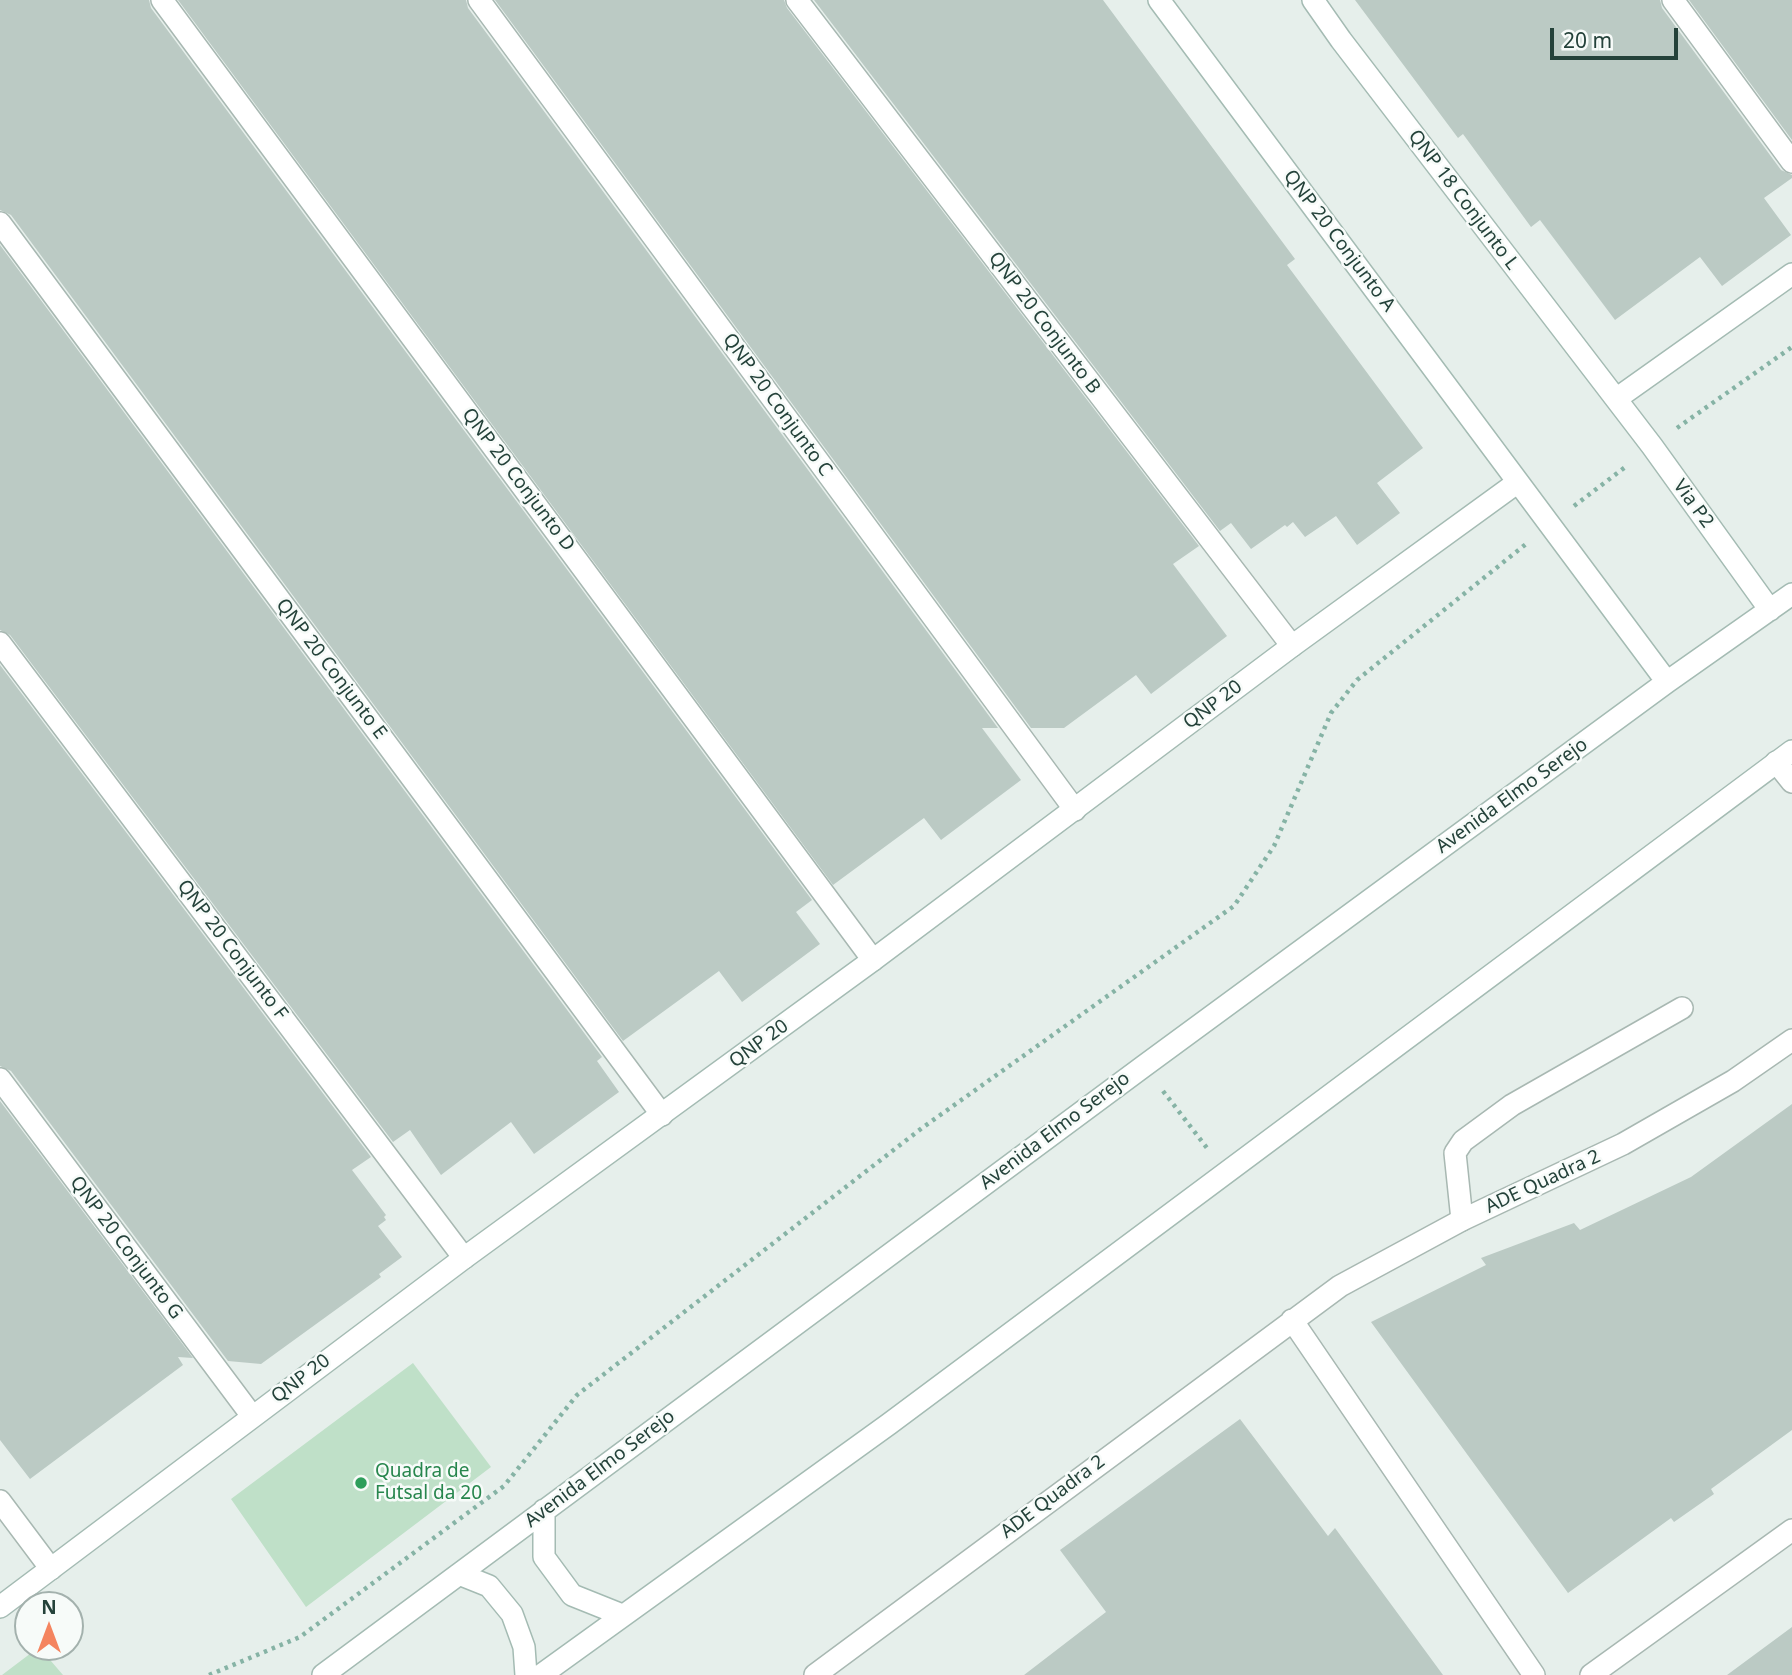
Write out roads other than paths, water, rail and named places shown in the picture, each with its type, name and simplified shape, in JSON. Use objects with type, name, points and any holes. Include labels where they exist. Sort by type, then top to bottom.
[{"type":"street","name":"QNP 20 Conjunto D","points":[[162,0],[873,960]]},
{"type":"street","name":"QNP 20 Conjunto C","points":[[479,0],[1075,810]]},
{"type":"street","name":"QNP 20 Conjunto B","points":[[797,0],[1292,646]]},
{"type":"street","name":"QNP 20 Conjunto A","points":[[1159,0],[1518,482]]},
{"type":"street","name":"QNP 18 Conjunto L","points":[[1313,0],[1616,400]]},
{"type":"street","points":[[1673,0],[1792,162]]},
{"type":"street","name":"QNP 20 Conjunto E","points":[[0,223],[662,1115]]},
{"type":"street","points":[[1616,400],[1792,274]]},
{"type":"street","name":"Via P2","points":[[1616,400],[1770,610]]},
{"type":"street","name":"QNP 20","points":[[0,1607],[464,1258],[873,960],[1292,646],[1518,482]]},
{"type":"street","points":[[1518,482],[1667,682]]},
{"type":"street","name":"Avenida Elmo Serejo","points":[[323,1675],[1144,1066],[1667,682],[1792,594]]},
{"type":"street","name":"QNP 20 Conjunto F","points":[[0,643],[464,1258]]},
{"type":"street","points":[[541,1675],[889,1424],[1784,757],[1792,782]]},
{"type":"street","points":[[1462,1220],[1455,1153],[1463,1141],[1512,1105],[1682,1008]]},
{"type":"street","name":"ADE Quadra 2","points":[[815,1675],[1340,1286],[1462,1220],[1623,1144],[1733,1081],[1792,1040]]},
{"type":"street","name":"QNP 20 Conjunto G","points":[[0,1079],[252,1416]]},
{"type":"street","points":[[1292,1320],[1534,1675]]},
{"type":"street","points":[[0,1501],[51,1569]]},
{"type":"street","points":[[544,1510],[544,1557],[572,1595],[621,1615]]},
{"type":"street","points":[[1591,1675],[1792,1530]]},
{"type":"street","points":[[459,1574],[489,1586],[512,1614],[524,1647],[526,1675]]},
{"type":"place","name":"Quadra de Futsal da 20","points":[[361,1483]]}]
